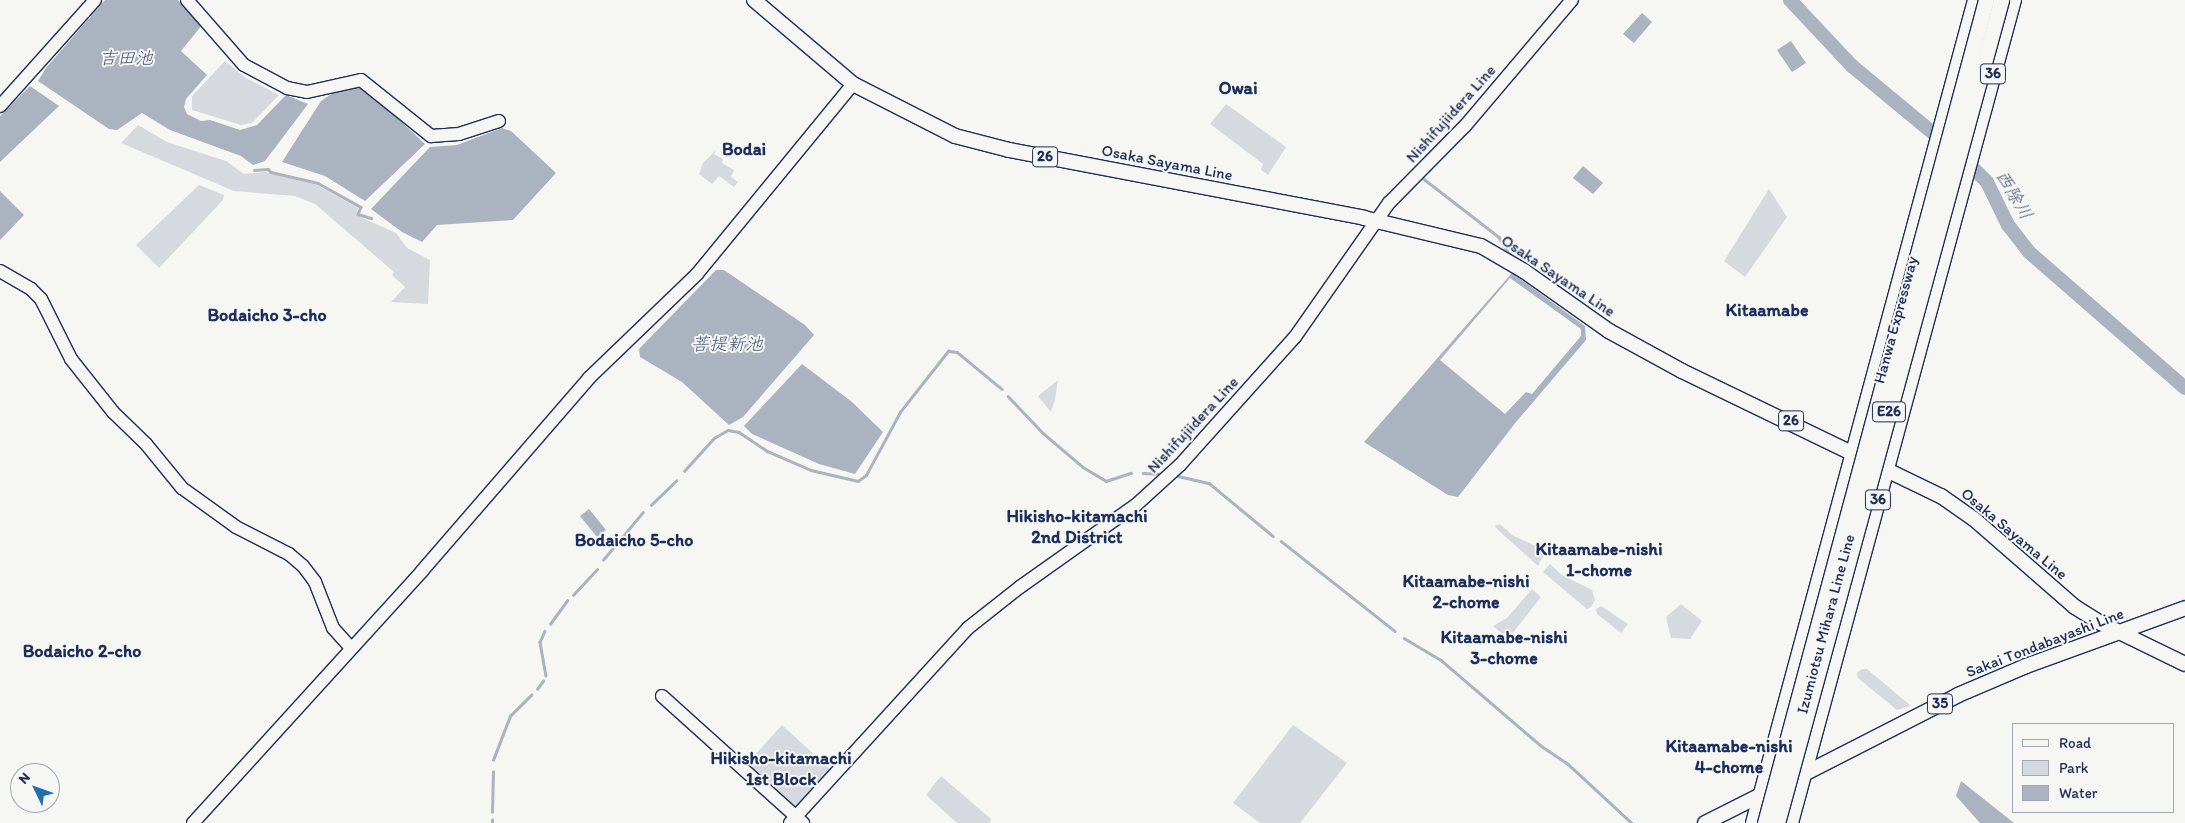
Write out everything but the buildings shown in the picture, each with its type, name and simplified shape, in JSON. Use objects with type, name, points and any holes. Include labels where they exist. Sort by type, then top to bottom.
[{"type":"highway","name":"Hanwa Expressway","points":[[1764,823],[1986,0]]},
{"type":"highway","name":"Hanwa Expressway","points":[[1777,823],[2001,0]]},
{"type":"main road","name":"Osaka Sayama Line","points":[[754,0],[852,84],[955,136],[981,144],[1375,220],[1481,246],[1524,271],[1617,336],[1682,371],[1854,451],[1942,496],[1974,519],[2075,607],[2120,633],[2185,664]]},
{"type":"main road","name":"Izumiotsu Mihara Line Line","points":[[1753,823],[1975,0]]},
{"type":"main road","name":"Izumiotsu Mihara Line Line","points":[[1791,823],[2014,0]]},
{"type":"main road","name":"Sakai Tondabayashi Line","points":[[1706,823],[1958,695],[2026,666],[2185,608]]},
{"type":"street","points":[[0,106],[95,0]]},
{"type":"street","points":[[187,0],[244,65],[287,88],[306,92],[361,80],[431,136],[459,134],[499,121]]},
{"type":"street","name":"Nishifujiidera Line","points":[[796,821],[968,628],[1020,587],[1136,506],[1180,465],[1295,337],[1375,220],[1465,126],[1572,0]]},
{"type":"street","points":[[193,823],[427,566],[589,378],[696,274],[852,84]]},
{"type":"street","points":[[0,271],[31,289],[41,299],[71,360],[113,412],[146,444],[182,488],[229,522],[293,557],[303,566],[315,582],[333,628],[351,648]]},
{"type":"street","points":[[662,696],[796,821]]},
{"type":"green space","points":[[225,61],[246,78],[279,95],[252,123],[241,125],[192,110],[192,96]]},
{"type":"green space","points":[[1226,104],[1286,147],[1268,175],[1261,170],[1263,164],[1210,124]]},
{"type":"green space","points":[[138,125],[167,142],[226,161],[244,174],[265,172],[317,185],[358,208],[356,215],[396,233],[407,248],[430,260],[428,304],[391,302],[405,287],[392,275],[394,272],[315,204],[295,196],[234,191],[121,143]]},
{"type":"green space","points":[[716,150],[714,154],[723,159],[722,163],[734,170],[731,177],[738,182],[734,187],[719,176],[712,184],[699,174],[703,163]]},
{"type":"green space","points":[[199,185],[224,195],[223,200],[159,268],[136,245]]},
{"type":"green space","points":[[1769,189],[1787,217],[1745,277],[1724,261]]},
{"type":"green space","points":[[1058,380],[1055,399],[1051,412],[1038,396]]},
{"type":"green space","points":[[1500,524],[1512,535],[1540,548],[1544,554],[1538,566],[1497,529],[1495,526]]},
{"type":"green space","points":[[1550,564],[1562,575],[1592,590],[1595,600],[1591,607],[1587,609],[1543,572]]},
{"type":"green space","points":[[1532,589],[1541,597],[1508,639],[1493,626],[1507,618]]},
{"type":"green space","points":[[1681,604],[1702,621],[1690,639],[1671,638],[1666,617]]},
{"type":"green space","points":[[1601,606],[1628,624],[1621,633],[1597,614],[1596,609]]},
{"type":"green space","points":[[1862,669],[1867,669],[1911,706],[1897,710],[1858,678],[1857,673]]},
{"type":"green space","points":[[782,725],[830,769],[796,807],[791,807],[747,768],[747,764]]},
{"type":"green space","points":[[1293,725],[1347,763],[1300,823],[1260,823],[1233,803]]},
{"type":"green space","points":[[941,776],[991,819],[990,823],[957,823],[926,795]]},
{"type":"water","name":"吉田池","points":[[105,0],[178,0],[202,25],[181,51],[207,75],[186,99],[184,107],[187,114],[201,121],[210,120],[240,130],[257,125],[286,95],[308,104],[265,161],[253,165],[241,156],[170,130],[142,113],[117,130],[109,129],[38,81],[46,68]]},
{"type":"water","points":[[1642,13],[1652,22],[1634,43],[1623,34]]},
{"type":"water","points":[[1791,41],[1806,63],[1792,72],[1777,50]]},
{"type":"water","points":[[30,86],[59,106],[0,162],[0,116]]},
{"type":"water","points":[[356,87],[365,89],[425,144],[365,201],[325,176],[282,162],[321,101],[333,93]]},
{"type":"water","points":[[502,128],[511,131],[556,173],[513,220],[437,225],[422,242],[402,232],[371,209],[430,147],[457,145]]},
{"type":"water","points":[[1583,166],[1603,183],[1593,194],[1573,178]]},
{"type":"water","points":[[0,191],[24,215],[0,240]]},
{"type":"water","name":"菩提新池","points":[[716,270],[724,270],[805,325],[814,335],[743,417],[729,425],[682,382],[640,357],[639,349]]},
{"type":"water","points":[[1512,273],[1585,326],[1586,340],[1516,422],[1458,497],[1448,495],[1364,442]],"holes":[[[1510,278],[1581,329],[1581,336],[1532,394],[1526,392],[1505,414],[1440,360]]]},
{"type":"water","points":[[802,364],[852,402],[883,432],[855,474],[819,464],[752,434],[744,426]]},
{"type":"water","points":[[589,509],[606,530],[597,537],[580,516]]},
{"type":"water","points":[[1961,781],[2014,823],[1980,823],[1956,796]]},
{"type":"waterway","name":"西除川","points":[[1790,0],[1852,66],[1945,143]]},
{"type":"waterway","name":"西除川","points":[[1962,157],[1987,182],[2008,225],[2029,252],[2185,388]]},
{"type":"waterway","points":[[254,170],[268,169],[271,172],[318,183],[361,207],[358,214],[371,218]]},
{"type":"waterway","points":[[1424,179],[1499,237],[1511,257]]},
{"type":"waterway","points":[[684,471],[714,438],[728,430],[739,432],[767,451],[811,470],[858,481],[866,475],[900,412],[948,351],[957,352],[1002,389]]},
{"type":"waterway","points":[[1008,396],[1043,433],[1083,467],[1106,481],[1131,473]]},
{"type":"waterway","points":[[1143,473],[1162,474]]},
{"type":"waterway","points":[[1178,476],[1209,483],[1273,536]]},
{"type":"waterway","points":[[651,505],[676,481]]},
{"type":"waterway","points":[[603,560],[643,512]]},
{"type":"waterway","points":[[1281,541],[1395,631]]},
{"type":"waterway","points":[[573,595],[597,569]]},
{"type":"waterway","points":[[550,624],[567,601]]},
{"type":"waterway","points":[[545,631],[540,642],[546,675]]},
{"type":"waterway","points":[[1404,638],[1441,660],[1540,745],[1568,764],[1632,823]]},
{"type":"waterway","points":[[537,689],[543,681]]},
{"type":"waterway","points":[[493,760],[510,716],[531,695]]},
{"type":"waterway","points":[[492,812],[493,772]]},
{"type":"district","name":"Owai","points":[[1238,88]]},
{"type":"district","name":"Bodai","points":[[744,149]]},
{"type":"district","name":"Kitaamabe","points":[[1767,310]]},
{"type":"district","name":"Bodaicho 3-cho","points":[[267,315]]},
{"type":"district","name":"Hikisho-kitamachi 2nd District","points":[[1077,527]]},
{"type":"district","name":"Bodaicho 5-cho","points":[[634,540]]},
{"type":"district","name":"Kitaamabe-nishi 1-chome","points":[[1599,560]]},
{"type":"district","name":"Kitaamabe-nishi 2-chome","points":[[1466,592]]},
{"type":"district","name":"Kitaamabe-nishi 3-chome","points":[[1504,648]]},
{"type":"district","name":"Bodaicho 2-cho","points":[[82,651]]},
{"type":"district","name":"Kitaamabe-nishi 4-chome","points":[[1729,758]]},
{"type":"district","name":"Hikisho-kitamachi 1st Block","points":[[781,770]]}]
